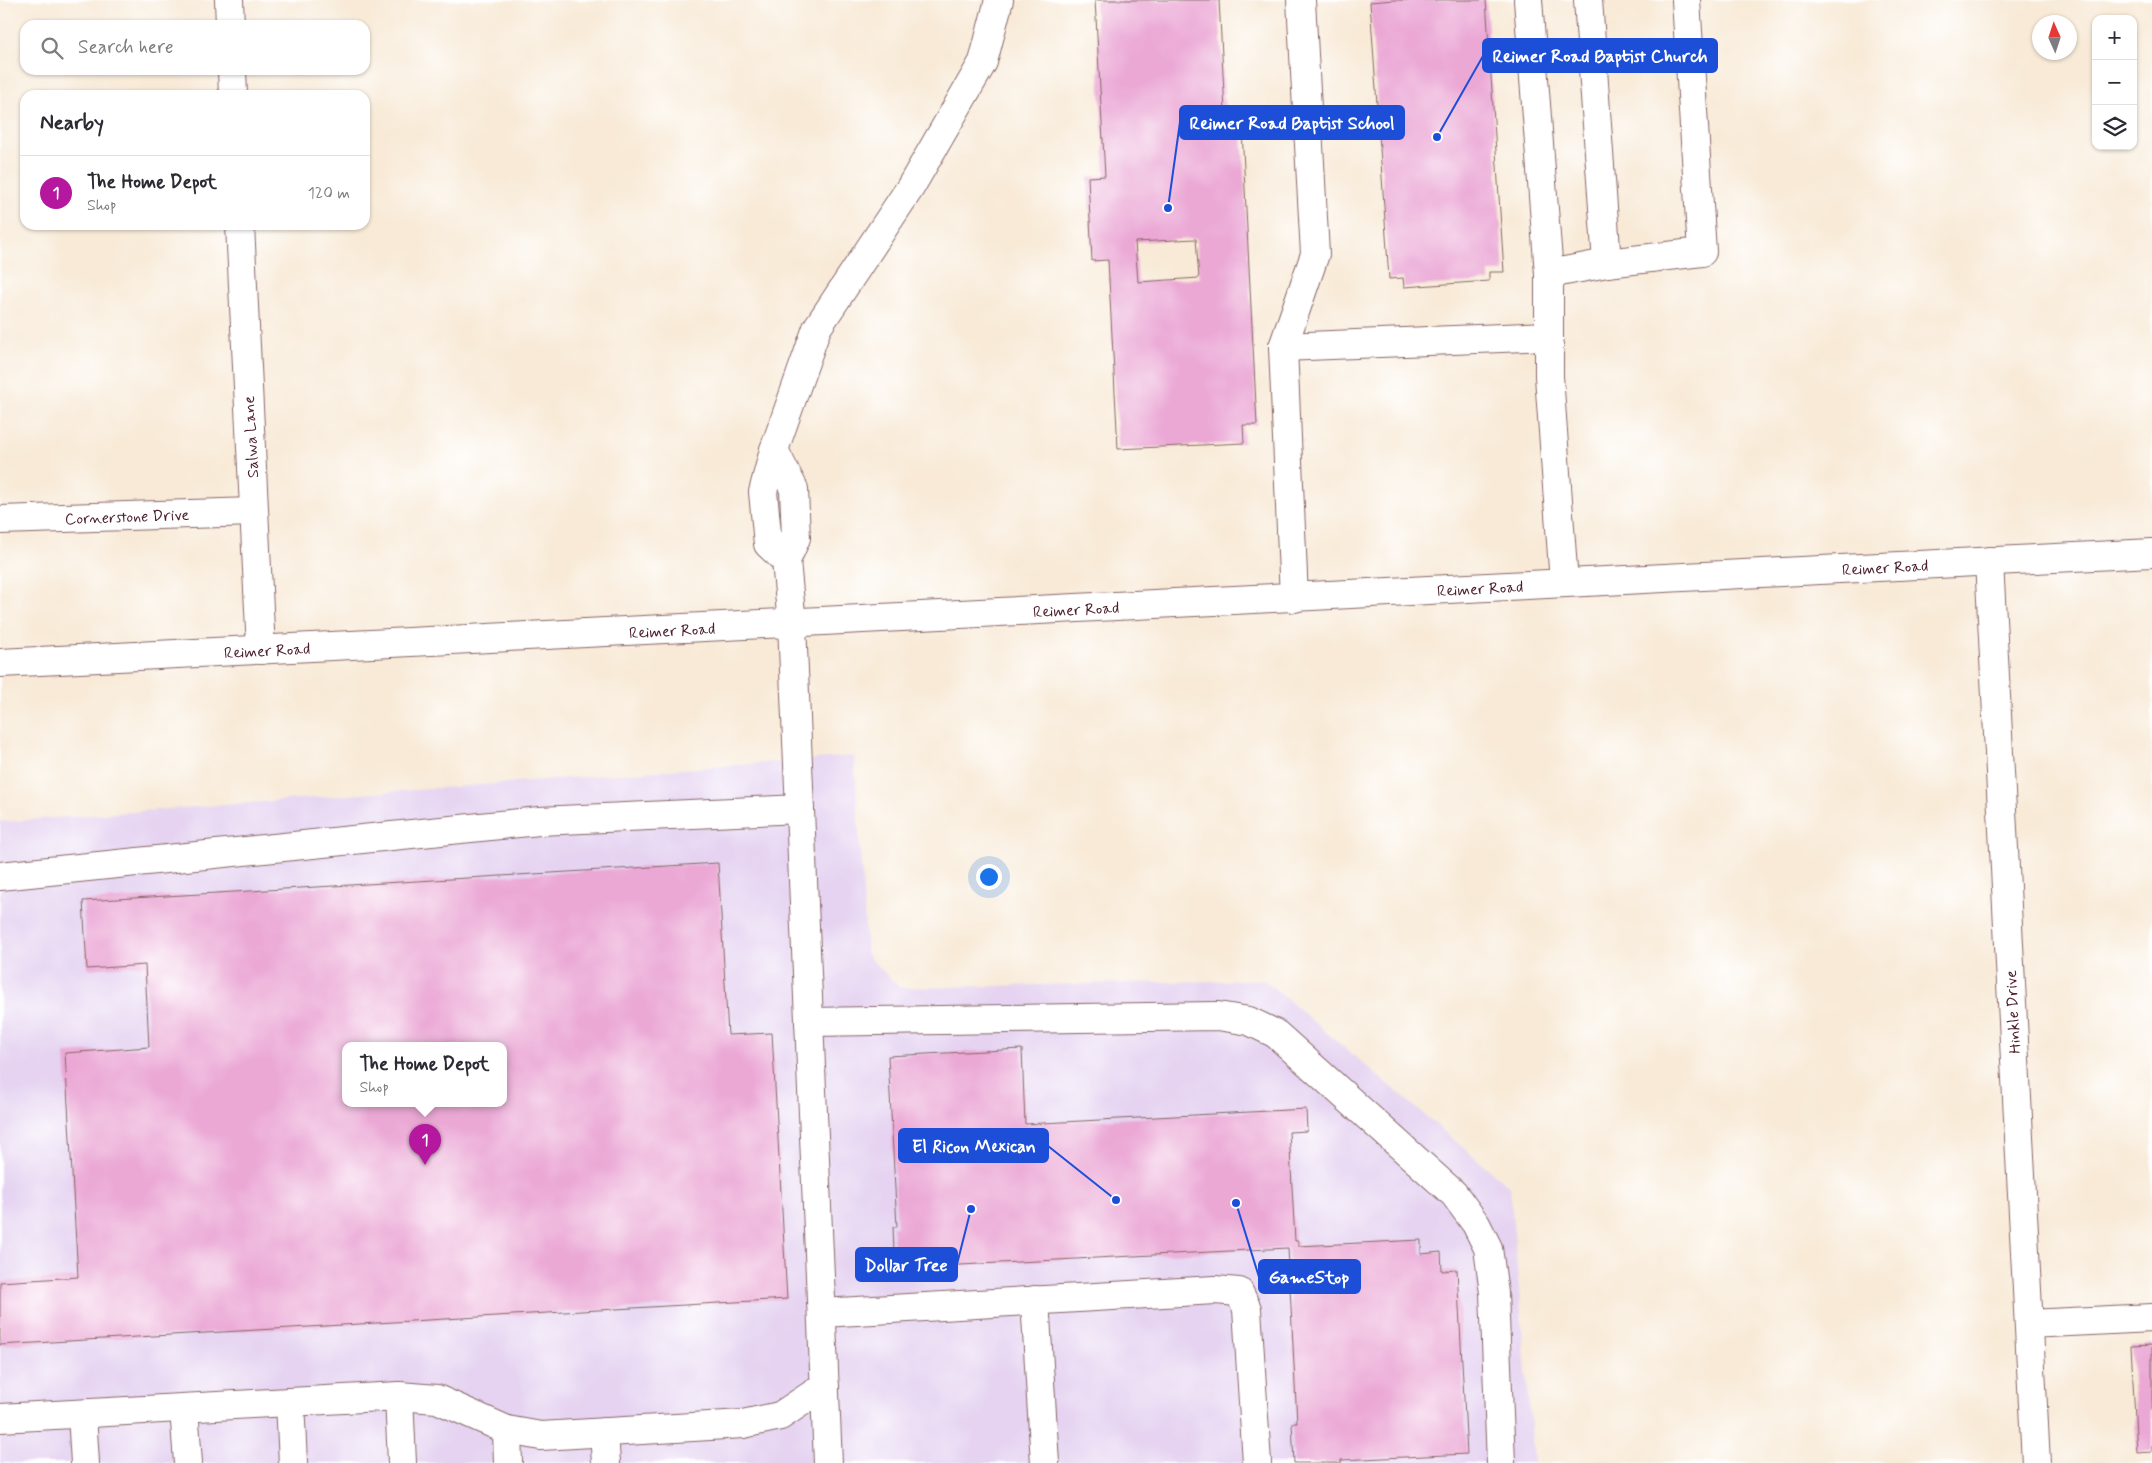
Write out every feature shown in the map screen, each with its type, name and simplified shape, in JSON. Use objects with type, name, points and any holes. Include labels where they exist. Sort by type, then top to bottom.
[{"type":"street","points":[[229,0],[230,20]]},
{"type":"street","points":[[828,1463],[792,624],[786,561],[768,544],[763,492],[774,450],[817,328],[910,188],[982,62],[999,0]]},
{"type":"street","points":[[1294,598],[1282,347],[1315,254],[1301,0]]},
{"type":"street","points":[[1528,0],[1549,274],[1548,376],[1564,584]]},
{"type":"street","points":[[1588,0],[1608,263]]},
{"type":"street","points":[[1549,274],[1608,263],[1702,252],[1686,0]]},
{"type":"street","points":[[232,75],[233,90]]},
{"type":"street","name":"Salwa Lane","points":[[240,230],[261,650]]},
{"type":"street","points":[[1282,347],[1548,336]]},
{"type":"street","name":"Cornerstone Drive","points":[[0,520],[254,512]]},
{"type":"street","name":"Reimer Road","points":[[0,663],[2152,553]]},
{"type":"street","name":"Hinkle Drive","points":[[1989,561],[2036,1463]]},
{"type":"street","points":[[0,876],[539,821],[800,809]]},
{"type":"street","points":[[809,1022],[1218,1016],[1249,1021],[1276,1034],[1454,1194],[1476,1224],[1488,1248],[1494,1293],[1501,1463]]},
{"type":"street","points":[[822,1313],[1216,1290],[1239,1292],[1247,1308],[1257,1463]]},
{"type":"street","points":[[1035,1300],[1045,1463]]},
{"type":"street","points":[[2028,1324],[2152,1318]]},
{"type":"street","points":[[0,1418],[399,1396],[437,1399],[506,1430],[541,1436],[743,1424],[780,1416],[825,1386]]},
{"type":"street","points":[[399,1396],[402,1463]]},
{"type":"street","points":[[290,1402],[293,1463]]},
{"type":"street","points":[[184,1408],[188,1463]]},
{"type":"street","points":[[82,1414],[85,1463]]},
{"type":"street","points":[[506,1430],[508,1463]]},
{"type":"street","points":[[604,1432],[606,1463]]},
{"type":"shaded area","points":[[854,756],[867,955],[900,988],[1264,980],[1510,1187],[1534,1463],[0,1463],[0,822]]},
{"type":"building","points":[[1095,0],[1219,0],[1225,111],[1241,110],[1257,425],[1243,425],[1244,443],[1118,449],[1108,260],[1092,261],[1088,177],[1105,176]],"holes":[[[1196,239],[1199,278],[1138,282],[1135,242]]]},
{"type":"building","points":[[1394,0],[1486,0],[1504,272],[1489,272],[1489,281],[1404,287],[1403,278],[1389,279],[1370,2]]},
{"type":"building","points":[[718,863],[728,1035],[772,1033],[787,1299],[0,1345],[0,1282],[78,1277],[65,1053],[149,1047],[145,965],[87,969],[83,901]]},
{"type":"building","points":[[1022,1049],[1025,1124],[1306,1109],[1307,1131],[1289,1132],[1295,1241],[1298,1241],[1298,1246],[1421,1240],[1421,1254],[1441,1252],[1442,1271],[1457,1270],[1467,1454],[1341,1460],[1341,1463],[1294,1463],[1292,1423],[1297,1423],[1288,1248],[941,1266],[941,1273],[895,1276],[893,1227],[897,1227],[888,1056]]},
{"type":"building","points":[[2152,1345],[2152,1452],[2137,1453],[2131,1346]]},
{"type":"place","name":"Reimer Road Baptist Church","points":[[1437,137]]},
{"type":"place","name":"Reimer Road Baptist School","points":[[1168,208]]},
{"type":"place","name":"The Home Depot","points":[[425,1165]]},
{"type":"place","name":"El Ricon Mexican","points":[[1116,1200]]},
{"type":"place","name":"GameStop","points":[[1236,1203]]},
{"type":"place","name":"Dollar Tree","points":[[971,1209]]}]
